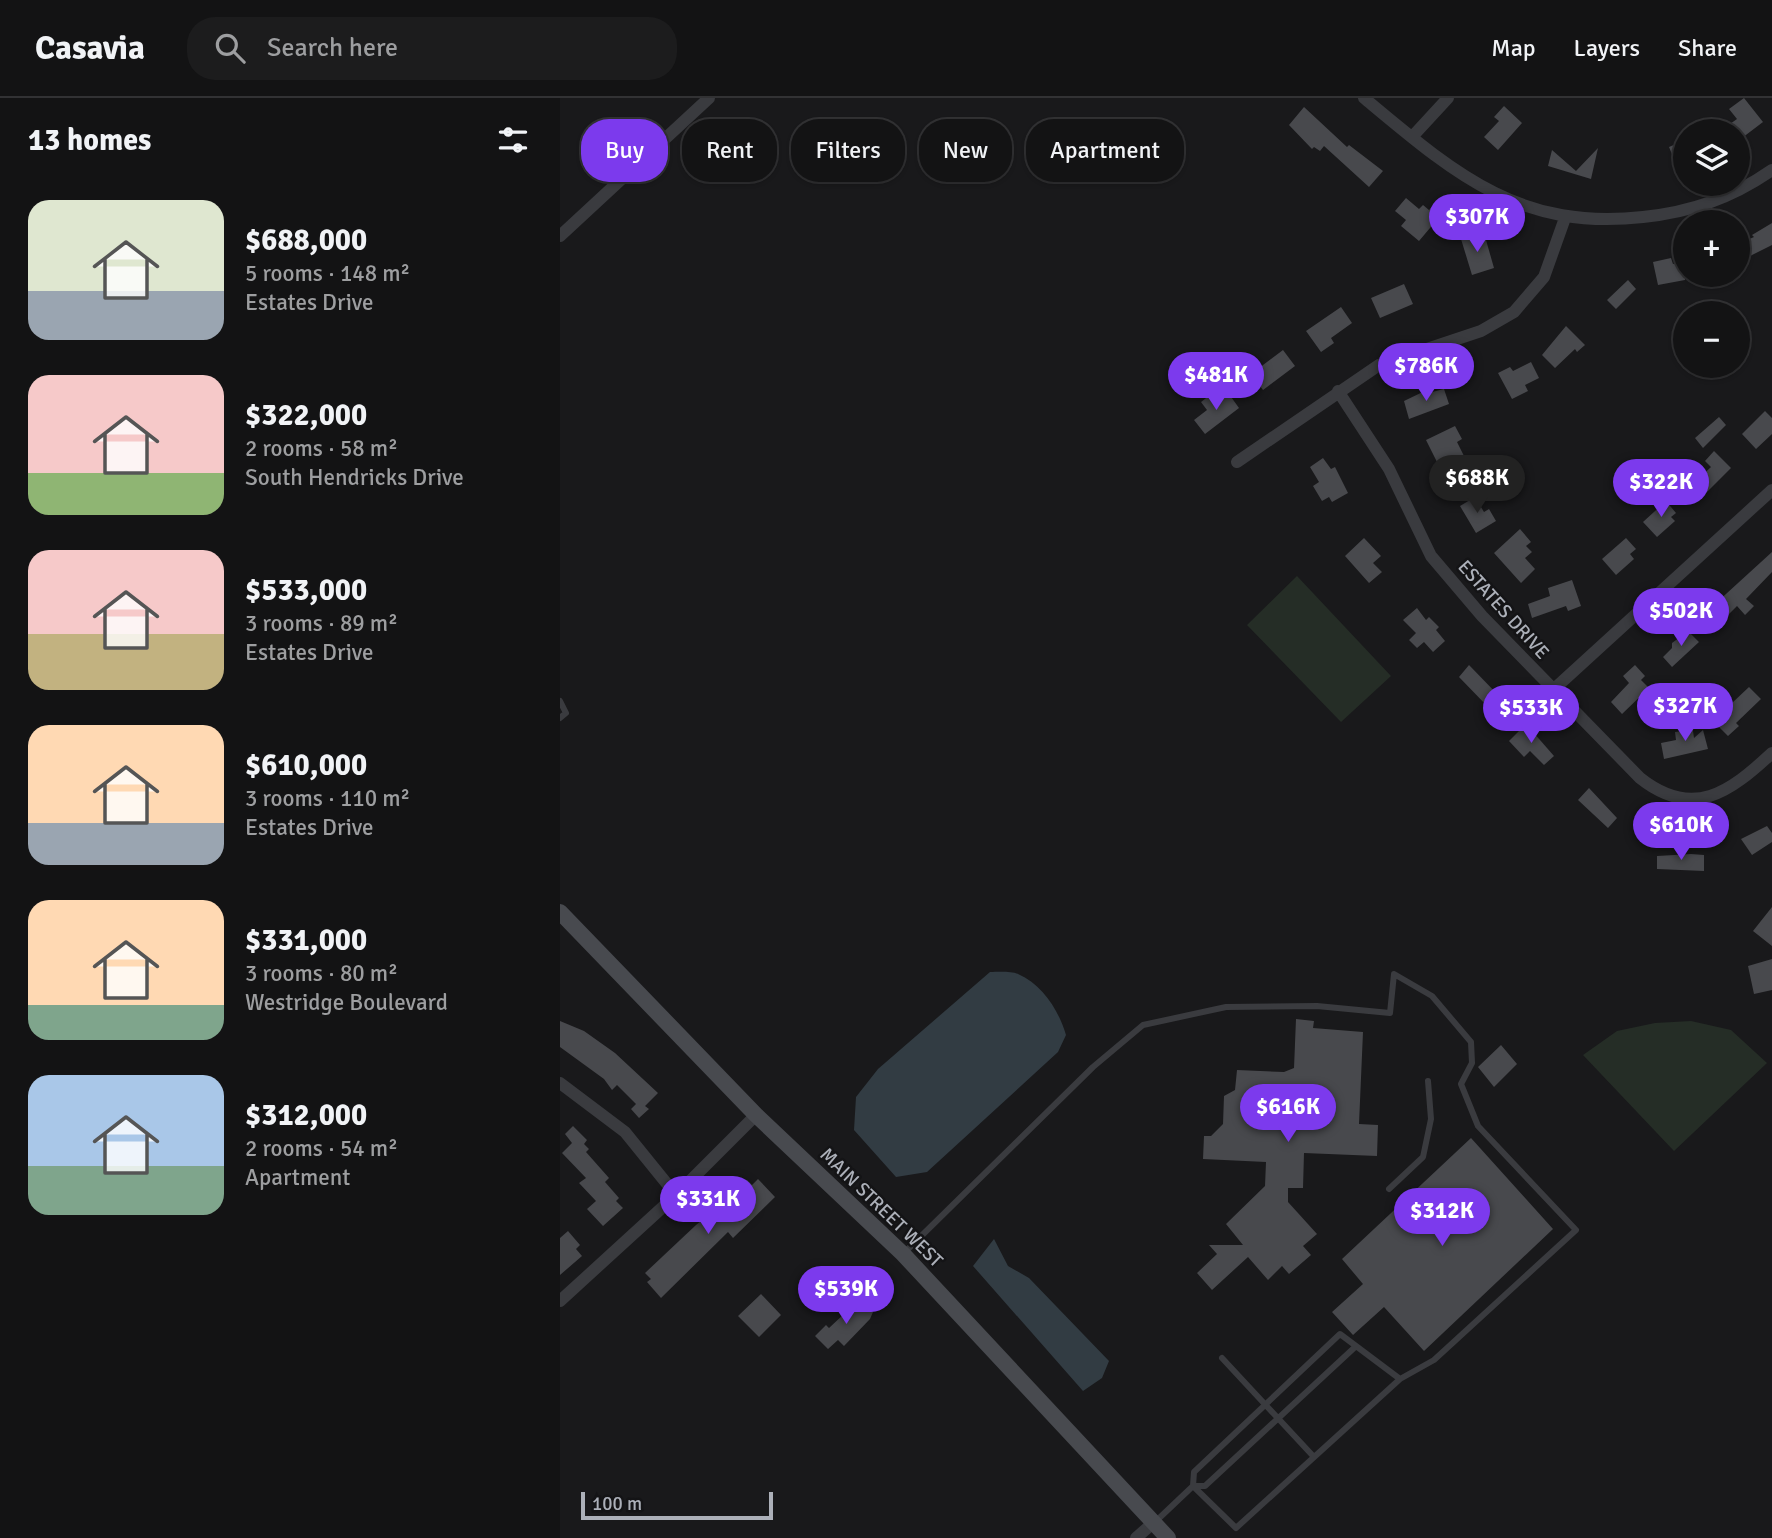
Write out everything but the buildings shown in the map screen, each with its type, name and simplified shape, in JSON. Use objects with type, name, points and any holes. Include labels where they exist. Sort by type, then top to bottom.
[{"type":"main road","name":"MAIN STREET WEST","points":[[560,912],[756,1115],[903,1254],[1168,1538]]},
{"type":"street","points":[[560,236],[709,98]]},
{"type":"street","points":[[1364,98],[1412,137],[1503,199],[1565,218],[1613,220],[1689,210],[1738,191],[1772,170]]},
{"type":"street","points":[[1412,137],[1448,98]]},
{"type":"street","points":[[1237,462],[1379,365],[1481,331],[1514,312],[1544,277],[1565,218]]},
{"type":"street","name":"ESTATES DRIVE","points":[[1338,391],[1389,469],[1431,556],[1482,617],[1653,788],[1678,798],[1697,799],[1729,789],[1772,753]]},
{"type":"street","points":[[1553,690],[1772,490]]},
{"type":"street","points":[[560,1083],[625,1132],[676,1195]]},
{"type":"street","points":[[560,1301],[676,1195],[756,1115]]},
{"type":"street","points":[[1136,1538],[1153,1523]]},
{"type":"lane","points":[[560,701],[566,713],[560,718]]},
{"type":"lane","points":[[903,1254],[1084,1076],[1143,1026],[1226,1007],[1317,1006],[1390,1013],[1394,974],[1432,996],[1471,1042],[1472,1063],[1461,1084],[1478,1126],[1576,1230],[1434,1360],[1400,1379],[1236,1528],[1193,1486],[1194,1472],[1340,1334],[1354,1348],[1400,1379]]},
{"type":"lane","points":[[1389,1189],[1423,1157],[1431,1119],[1428,1082]]},
{"type":"lane","points":[[1153,1523],[1193,1486],[1205,1486],[1354,1348]]},
{"type":"lane","points":[[1222,1358],[1314,1457]]},
{"type":"shaded area","points":[[1297,576],[1391,676],[1341,722],[1247,625]]},
{"type":"shaded area","points":[[990,972],[1015,973],[1035,985],[1054,1008],[1066,1035],[1058,1052],[927,1172],[896,1177],[854,1130],[856,1097],[878,1069]]},
{"type":"shaded area","points":[[1691,1021],[1731,1030],[1767,1063],[1674,1151],[1583,1055],[1617,1031],[1655,1023]]},
{"type":"shaded area","points":[[994,1239],[1008,1266],[1029,1278],[1109,1361],[1102,1378],[1083,1391],[973,1266]]}]
